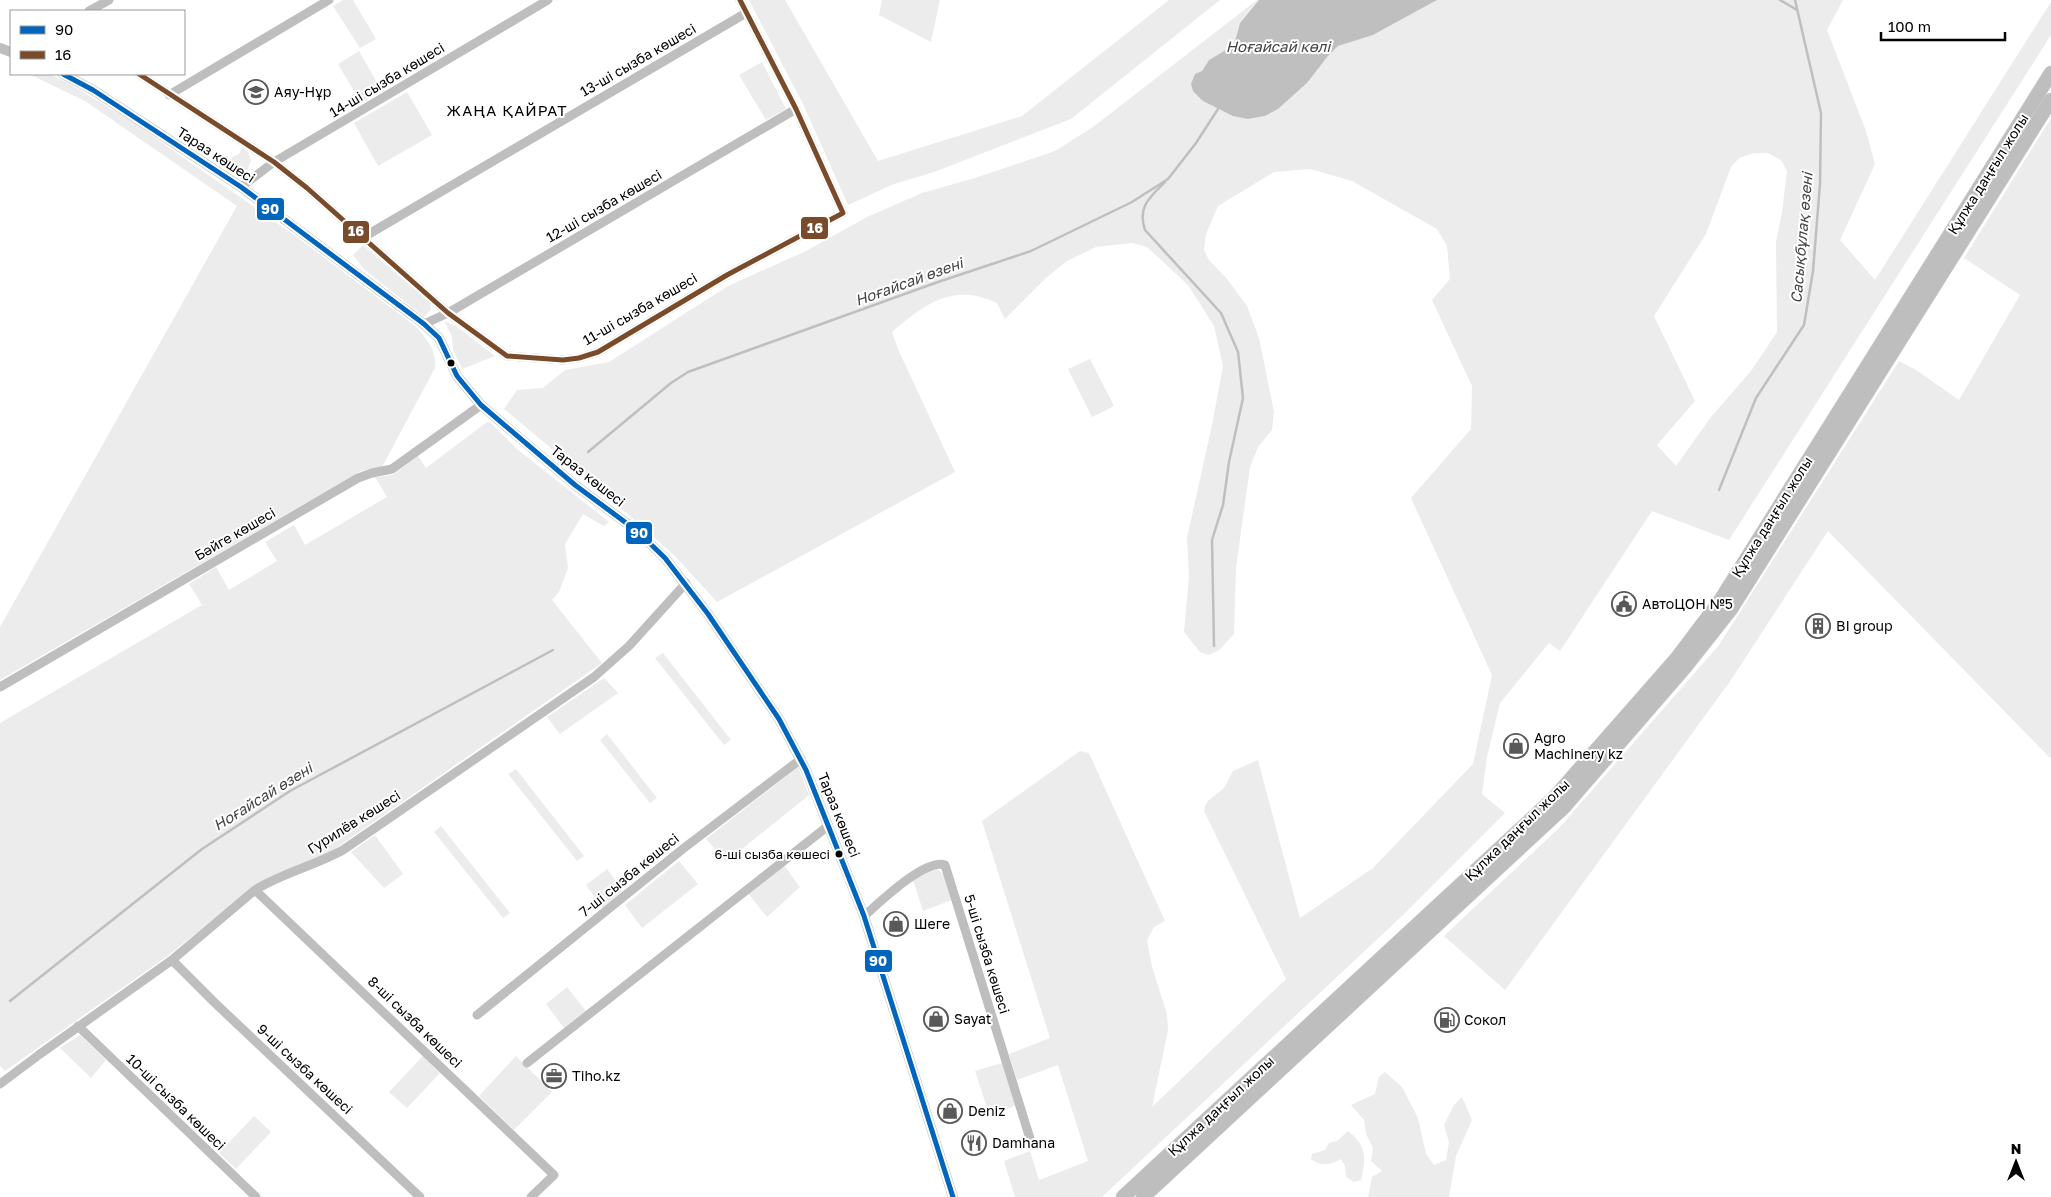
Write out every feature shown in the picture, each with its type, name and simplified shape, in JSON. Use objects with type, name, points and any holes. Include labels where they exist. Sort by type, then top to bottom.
[{"type":"main road","name":"Құлжа даңғыл жолы","points":[[1123,1197],[1554,798],[1677,658],[1725,593],[2051,74]]},
{"type":"main road","name":"Құлжа даңғыл жолы","points":[[1149,1195],[1564,807],[1686,666],[1733,606],[2051,100]]},
{"type":"street","points":[[91,10],[108,0]]},
{"type":"street","points":[[170,95],[329,0]]},
{"type":"street","name":"14-ші сызба көшесі","points":[[241,187],[274,162],[548,0]]},
{"type":"street","points":[[740,0],[796,109]]},
{"type":"street","name":"13-ші сызба көшесі","points":[[362,238],[746,13]]},
{"type":"street","name":"Тараз көшесі","points":[[64,75],[93,90],[241,187],[424,324],[439,338],[458,376],[482,405],[576,485],[637,531],[665,558],[686,583],[773,710],[801,759],[864,916],[953,1197]]},
{"type":"street","name":"11-ші сызба көшесі","points":[[140,75],[274,162],[307,188],[448,313],[507,356],[563,360],[579,358],[598,352],[726,275],[843,213],[796,109]]},
{"type":"street","name":"12-ші сызба көшесі","points":[[424,324],[448,313],[796,109]]},
{"type":"street","name":"Бәйге көшесі","points":[[0,688],[358,478],[372,472],[392,469],[482,405]]},
{"type":"street","name":"Гурилёв көшесі","points":[[0,1084],[172,960],[255,890],[266,883],[321,862],[343,850],[594,677],[629,646],[686,583]]},
{"type":"street","name":"7-ші сызба көшесі","points":[[477,1015],[684,848],[801,759]]},
{"type":"street","points":[[527,1063],[828,826]]},
{"type":"street","name":"5-ші сызба көшесі","points":[[864,916],[915,874],[938,864],[944,865],[1032,1145]]},
{"type":"street","name":"8-ші сызба көшесі","points":[[255,890],[554,1175],[531,1197]]},
{"type":"street","name":"9-ші сызба көшесі","points":[[172,960],[420,1197]]},
{"type":"street","name":"10-ші сызба көшесі","points":[[78,1026],[256,1197]]},
{"type":"shaded area","points":[[343,0],[353,0],[376,39],[360,48],[333,6]]},
{"type":"shaded area","points":[[749,0],[785,0],[878,161],[1022,116],[1169,0],[1220,0],[1071,119],[934,172],[894,184],[848,205],[803,104]]},
{"type":"shaded area","points":[[882,0],[940,0],[931,42],[879,15]]},
{"type":"shaded area","points":[[1257,0],[1259,0],[1240,23],[1234,45],[1209,60],[1202,71],[1218,109],[1248,119],[1265,116],[1278,109],[1307,83],[1338,46],[1373,35],[1437,0],[1843,0],[1827,30],[1866,131],[1875,164],[1840,240],[1875,280],[2051,2],[2051,35],[1729,540],[1652,511],[1560,651],[1549,643],[1500,703],[1487,757],[1482,794],[1505,813],[1403,915],[1102,1197],[1015,1197],[1004,1161],[1030,1151],[1039,1180],[1088,1161],[1058,1065],[1017,1080],[1009,1054],[1050,1038],[982,821],[1080,751],[1089,753],[1165,921],[1154,927],[1147,940],[1152,967],[1167,1014],[1168,1030],[1152,1107],[1286,979],[1204,811],[1208,801],[1224,788],[1233,771],[1258,760],[1300,918],[1373,868],[1473,764],[1492,675],[1411,498],[1471,429],[1472,386],[1432,300],[1450,279],[1447,246],[1437,229],[1352,181],[1310,169],[1274,172],[1218,206],[1206,234],[1204,250],[1209,260],[1227,279],[1247,306],[1259,338],[1274,412],[1272,430],[1258,447],[1250,467],[1236,568],[1234,634],[1219,650],[1209,655],[1200,652],[1184,632],[1189,576],[1187,538],[1223,366],[1214,326],[1188,285],[1147,247],[1132,243],[1096,247],[1067,261],[1046,278],[1005,319],[997,303],[981,297],[967,295],[940,299],[904,322],[892,332],[898,349],[955,472],[717,602],[675,556],[589,480],[504,409],[517,390],[543,388],[565,370],[609,362],[728,286],[806,251],[867,217],[922,193],[975,178],[1055,151],[1093,127]],"holes":[[[1754,153],[1768,153],[1781,160],[1787,171],[1776,242],[1777,332],[1751,371],[1711,417],[1676,466],[1657,445],[1695,401],[1654,316],[1706,234],[1731,167],[1739,158]]]},
{"type":"shaded area","points":[[359,51],[382,91],[361,103],[338,64]]},
{"type":"shaded area","points":[[762,62],[786,109],[766,120],[739,75]]},
{"type":"shaded area","points":[[31,75],[51,75],[128,119],[297,237],[415,326],[433,350],[435,368],[382,467],[361,471],[0,680],[0,627],[237,206],[85,101]]},
{"type":"shaded area","points":[[407,92],[432,135],[378,166],[354,123]]},
{"type":"shaded area","points":[[2051,118],[2051,759],[1828,531],[1731,680],[1505,990],[1444,936],[1559,828],[1719,645],[1899,361],[1916,370],[1959,400],[2020,295],[1964,258]]},
{"type":"shaded area","points":[[242,147],[248,152],[251,160],[246,174],[241,175],[233,172],[228,164],[232,157],[239,154]]},
{"type":"shaded area","points":[[363,245],[430,303],[431,310],[424,317],[364,269],[353,255]]},
{"type":"shaded area","points":[[444,321],[456,326],[495,356],[462,369],[453,350],[452,336]]},
{"type":"shaded area","points":[[1090,359],[1114,406],[1092,417],[1068,369]]},
{"type":"shaded area","points":[[487,422],[490,422],[517,449],[609,522],[604,526],[583,514],[565,544],[568,568],[559,592],[552,600],[602,663],[329,853],[258,883],[169,955],[5,1071],[0,1066],[0,723],[202,605],[189,584],[216,567],[229,590],[277,561],[265,542],[294,525],[305,545],[387,497],[375,477],[393,475],[418,456],[426,468]]},
{"type":"shaded area","points":[[663,653],[731,740],[724,745],[655,658]]},
{"type":"shaded area","points":[[604,678],[618,693],[560,734],[547,717]]},
{"type":"shaded area","points":[[607,734],[657,798],[650,803],[600,740]]},
{"type":"shaded area","points":[[798,767],[809,795],[726,862],[706,839]]},
{"type":"shaded area","points":[[516,769],[584,856],[577,861],[508,774]]},
{"type":"shaded area","points":[[441,826],[510,913],[503,918],[434,832]]},
{"type":"shaded area","points":[[375,835],[403,874],[384,888],[351,852]]},
{"type":"shaded area","points":[[679,861],[698,884],[642,928],[625,905]]},
{"type":"shaded area","points":[[783,864],[800,887],[767,917],[747,892]]},
{"type":"shaded area","points":[[607,869],[625,893],[604,910],[586,885]]},
{"type":"shaded area","points":[[937,869],[944,874],[952,900],[923,911],[913,880],[923,872]]},
{"type":"shaded area","points":[[567,987],[586,1011],[564,1028],[546,1004]]},
{"type":"shaded area","points":[[80,1035],[106,1060],[91,1078],[60,1048]]},
{"type":"shaded area","points":[[423,1056],[440,1073],[407,1108],[389,1092]]},
{"type":"shaded area","points":[[516,1056],[552,1092],[514,1130],[479,1096]]},
{"type":"shaded area","points":[[1002,1063],[1016,1105],[990,1117],[975,1071]]},
{"type":"shaded area","points":[[1385,1072],[1402,1087],[1418,1118],[1426,1154],[1434,1165],[1446,1160],[1449,1142],[1444,1125],[1454,1105],[1462,1097],[1472,1120],[1456,1156],[1449,1197],[1368,1197],[1372,1177],[1382,1171],[1371,1161],[1373,1148],[1366,1134],[1364,1120],[1351,1105],[1375,1094],[1379,1077]]},
{"type":"shaded area","points":[[254,1116],[271,1132],[236,1169],[219,1153]]},
{"type":"shaded area","points":[[1348,1131],[1359,1142],[1364,1153],[1361,1180],[1354,1182],[1346,1177],[1345,1166],[1341,1159],[1326,1164],[1318,1163],[1311,1159],[1312,1154],[1325,1150],[1329,1143],[1337,1141]]},
{"type":"water","name":"Ноғайсай көлі","points":[[1259,0],[1437,0],[1373,35],[1338,46],[1307,83],[1278,109],[1265,116],[1248,119],[1233,116],[1203,101],[1193,91],[1191,84],[1195,74],[1202,71],[1209,60],[1234,45],[1240,23]]},
{"type":"waterway","points":[[1780,0],[1797,10]]},
{"type":"waterway","name":"Сасықбұлақ өзені","points":[[1719,490],[1756,398],[1804,325],[1813,271],[1820,184],[1821,113],[1795,0]]},
{"type":"waterway","name":"Ноғайсай өзені","points":[[588,452],[671,383],[688,372],[938,282],[1031,251],[1132,202],[1168,179],[1196,143],[1218,109]]},
{"type":"waterway","points":[[1165,182],[1146,203],[1143,215],[1145,230],[1221,313],[1238,352],[1243,398],[1229,462],[1223,505],[1212,540],[1214,646]]},
{"type":"waterway","name":"Ноғайсай өзені","points":[[10,1001],[202,849],[290,791],[553,650]]},
{"type":"transit line","name":"16","points":[[141,75],[274,162],[307,188],[448,313],[507,356],[563,360],[579,358],[598,352],[727,275],[843,213],[796,109],[740,0]]},
{"type":"transit line","name":"90","points":[[65,75],[93,90],[241,187],[424,324],[439,338],[457,376],[481,405],[575,485],[637,531],[665,558],[708,614],[779,719],[806,770],[864,916],[953,1197]]},
{"type":"place","name":"Аяу-Нұр","points":[[256,92]]},
{"type":"place","name":"АвтоЦОН №5","points":[[1624,604]]},
{"type":"place","name":"BI group","points":[[1818,626]]},
{"type":"place","name":"Agro Machinery kz","points":[[1516,746]]},
{"type":"place","name":"6-ші сызба көшесі","points":[[839,854]]},
{"type":"place","name":"Шеге","points":[[896,924]]},
{"type":"place","name":"Sayat","points":[[936,1019]]},
{"type":"place","name":"Сокол","points":[[1447,1020]]},
{"type":"place","name":"Tiho.kz","points":[[554,1076]]},
{"type":"place","name":"Deniz","points":[[950,1111]]},
{"type":"place","name":"Damhana","points":[[974,1143]]},
{"type":"district","name":"ЖАҢА ҚАЙРАТ","points":[[507,111]]}]
